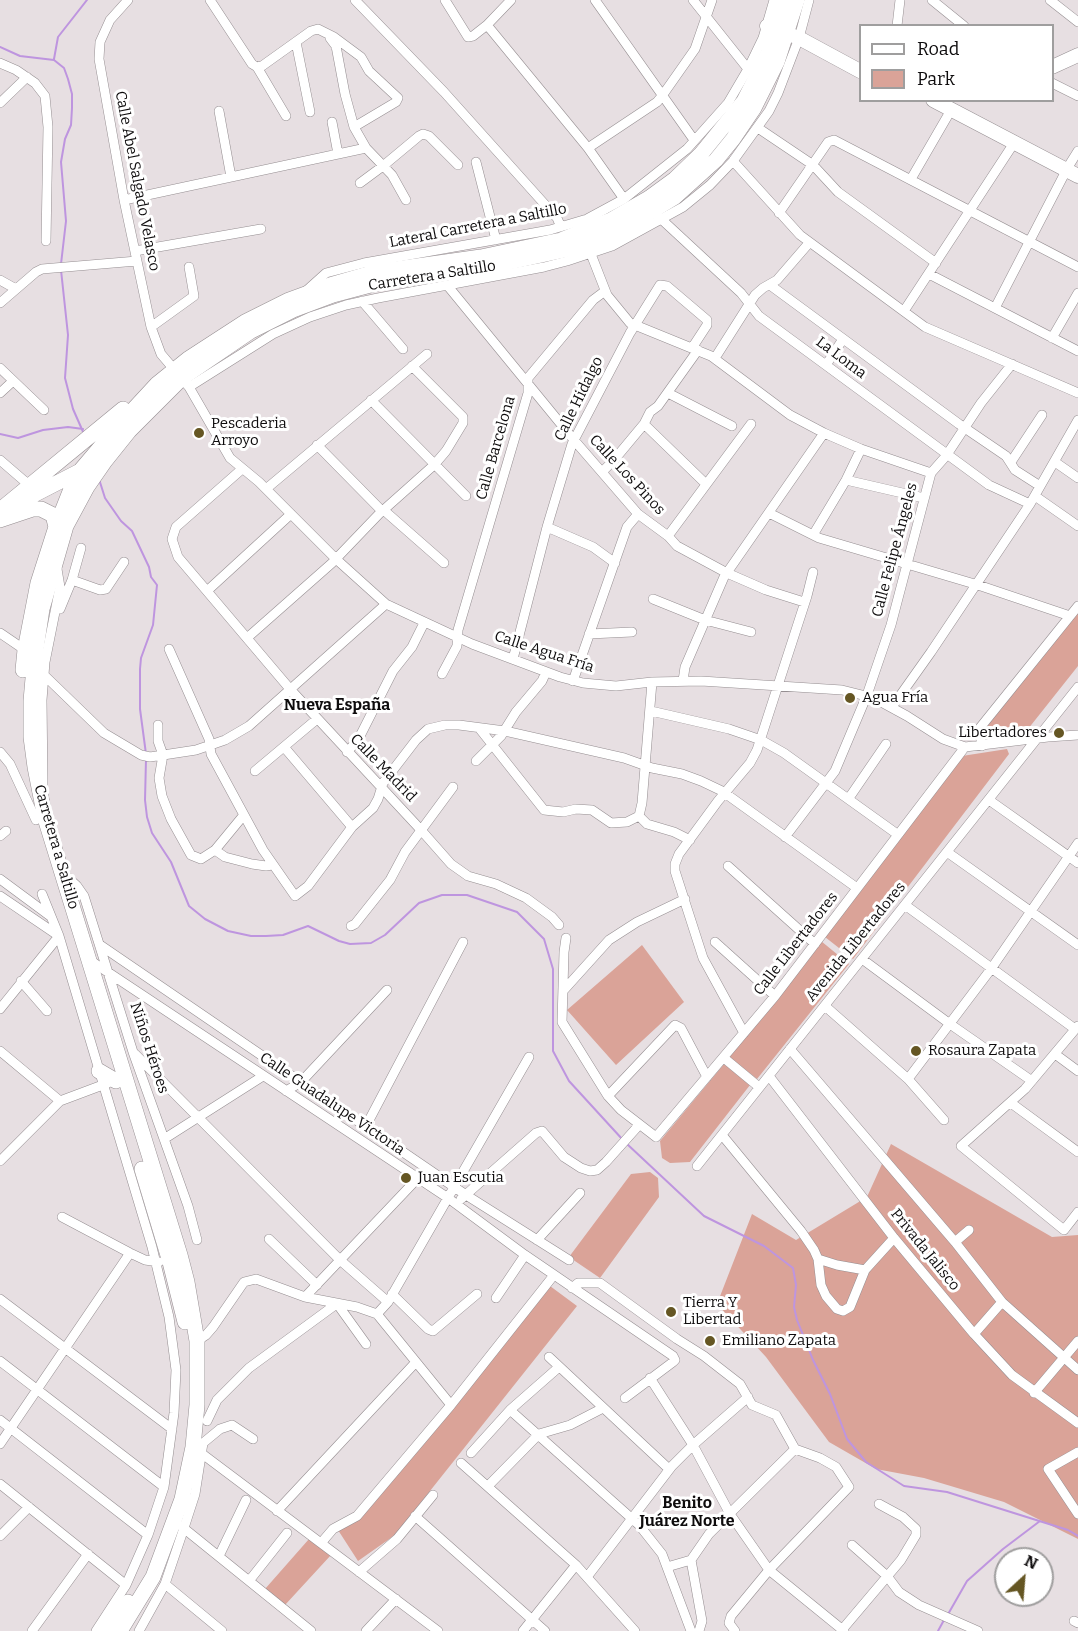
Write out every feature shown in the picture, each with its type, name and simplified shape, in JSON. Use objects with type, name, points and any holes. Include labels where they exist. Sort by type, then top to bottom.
[{"type":"main road","name":"Carretera a Saltillo","points":[[120,1631],[153,1577],[179,1524],[182,1499],[199,1448],[197,1341],[180,1255],[88,959],[41,798],[31,737],[34,657],[42,609],[66,526],[87,470],[105,461],[120,424],[251,331],[293,310],[333,295],[378,283],[589,249],[614,234],[658,216],[675,197],[696,180],[733,139],[763,94],[782,32],[785,0]]},
{"type":"main road","name":"Carretera a Saltillo","points":[[182,378],[188,359],[245,322],[303,295],[375,272],[481,257],[546,244],[586,231],[627,212],[650,198],[680,175],[702,154],[728,122],[752,87],[797,0]]},
{"type":"main road","points":[[501,275],[516,268],[524,260]]},
{"type":"main road","name":"Carretera a Saltillo","points":[[106,1631],[127,1604],[144,1572],[166,1518],[181,1461],[188,1402],[187,1343],[184,1319],[163,1262],[108,1080],[36,820],[22,739],[21,702],[25,650],[38,583],[56,527],[87,470],[120,424],[157,384],[182,378]]},
{"type":"main road","points":[[0,512],[29,485],[77,447],[120,424]]},
{"type":"main road","points":[[0,512],[87,470]]},
{"type":"main road","points":[[0,520],[33,509],[41,509],[53,515],[56,527]]},
{"type":"street","name":"Calle Abel Salgado Velasco","points":[[128,0],[110,20],[100,42],[99,59],[124,200],[151,327],[161,354],[182,378]]},
{"type":"street","points":[[210,0],[252,64],[257,67],[286,116]]},
{"type":"street","points":[[355,0],[444,92],[557,218],[561,227]]},
{"type":"street","points":[[445,0],[468,36],[472,36],[487,24],[511,0]]},
{"type":"street","points":[[595,0],[694,140]]},
{"type":"street","points":[[693,0],[748,69]]},
{"type":"street","points":[[588,148],[657,102],[695,49],[712,0]]},
{"type":"street","name":"Lateral Carretera a Saltillo","points":[[658,216],[695,198],[733,161],[758,128],[778,93],[782,32],[774,0]]},
{"type":"street","name":"Lateral Carretera a Saltillo","points":[[303,295],[320,277],[336,271],[364,263],[561,227],[586,219],[624,199],[687,149],[728,103],[748,69],[809,0]]},
{"type":"street","points":[[897,24],[900,0]]},
{"type":"street","points":[[932,0],[962,24]]},
{"type":"street","points":[[1050,0],[1078,22]]},
{"type":"street","points":[[487,24],[588,148],[624,199]]},
{"type":"street","points":[[257,67],[318,29],[354,50],[369,71],[398,98],[396,102],[354,127]]},
{"type":"street","points":[[324,32],[336,46],[354,127],[366,148],[392,175],[406,200]]},
{"type":"street","points":[[782,32],[859,70]]},
{"type":"street","points":[[296,42],[310,112]]},
{"type":"street","points":[[1054,67],[1078,55]]},
{"type":"street","points":[[0,63],[8,65],[27,77],[45,96],[47,116],[46,241]]},
{"type":"street","points":[[0,103],[27,77]]},
{"type":"street","points":[[1054,84],[1078,96]]},
{"type":"street","points":[[937,102],[1072,173]]},
{"type":"street","points":[[911,179],[951,110]]},
{"type":"street","points":[[219,111],[231,177]]},
{"type":"street","points":[[332,122],[338,154]]},
{"type":"street","points":[[758,128],[813,165],[843,195],[936,263]]},
{"type":"street","points":[[360,183],[423,134],[429,136],[458,165]]},
{"type":"street","points":[[779,213],[832,140],[1078,267]]},
{"type":"street","points":[[904,311],[1014,143]]},
{"type":"street","points":[[124,200],[366,148]]},
{"type":"street","points":[[995,308],[1030,242],[1072,173],[1078,151]]},
{"type":"street","points":[[733,161],[796,232],[929,329],[1078,393]]},
{"type":"street","points":[[476,162],[496,240]]},
{"type":"street","name":"La Loma","points":[[658,216],[741,293],[759,316],[946,456],[993,488],[1032,500],[1078,526]]},
{"type":"street","points":[[0,303],[36,272],[46,269],[136,256],[261,229]]},
{"type":"street","points":[[715,358],[759,290],[777,280],[809,243]]},
{"type":"street","points":[[182,378],[310,317],[362,301],[544,267],[589,249],[605,291],[625,318],[634,326],[715,358],[790,415],[824,433],[861,449],[931,472]]},
{"type":"street","points":[[151,327],[194,296],[189,267]]},
{"type":"street","points":[[928,274],[1078,351]]},
{"type":"street","points":[[0,280],[16,289]]},
{"type":"street","name":"Calle Los Pinos","points":[[447,285],[638,514],[668,536],[676,546],[727,573],[773,593],[804,602]]},
{"type":"street","name":"Calle Hidalgo","points":[[513,659],[547,527],[574,440],[634,326],[658,287],[664,285],[707,320],[695,349]]},
{"type":"street","points":[[770,285],[1006,456],[1015,470],[1040,486]]},
{"type":"street","name":"Calle Barcelona","points":[[442,674],[457,646],[458,630],[528,393],[530,375],[593,300],[605,291]]},
{"type":"street","points":[[1052,338],[1078,294]]},
{"type":"street","points":[[362,301],[403,349]]},
{"type":"street","points":[[826,365],[843,339]]},
{"type":"street","points":[[602,472],[668,393],[695,349]]},
{"type":"street","points":[[266,489],[427,354]]},
{"type":"street","name":"Calle Felipe Ángeles","points":[[785,837],[827,783],[840,760],[867,695],[888,634],[931,472],[946,456],[981,403],[1012,364]]},
{"type":"street","points":[[248,638],[336,559],[383,510],[434,465],[446,451],[464,419],[412,366]]},
{"type":"street","points":[[0,368],[44,410]]},
{"type":"street","name":"Calle Agua Fría","points":[[182,378],[228,454],[336,559],[386,604],[459,639],[573,681],[606,686],[683,681],[842,690],[867,695],[892,707],[943,739],[965,747],[1078,735]]},
{"type":"street","points":[[0,393],[13,381]]},
{"type":"street","points":[[668,393],[732,426]]},
{"type":"street","points":[[371,400],[466,496]]},
{"type":"street","points":[[1011,462],[1042,415]]},
{"type":"street","points":[[892,707],[978,585],[1032,500],[1078,420]]},
{"type":"street","points":[[644,424],[706,484]]},
{"type":"street","points":[[668,536],[751,424]]},
{"type":"street","points":[[683,681],[685,667],[727,573],[824,433]]},
{"type":"street","points":[[317,445],[383,510],[444,563]]},
{"type":"street","points":[[813,536],[846,480],[861,449]]},
{"type":"street","points":[[0,460],[29,485]]},
{"type":"street","points":[[1054,462],[1078,478]]},
{"type":"street","name":"Calle Madrid","points":[[242,469],[176,527],[172,539],[178,557],[290,690],[451,864],[461,872],[496,884],[526,898],[552,916],[559,926]]},
{"type":"street","points":[[846,480],[924,498]]},
{"type":"street","points":[[769,513],[813,536],[906,562],[1070,616]]},
{"type":"street","points":[[207,591],[291,514]]},
{"type":"street","points":[[573,681],[629,523],[638,514]]},
{"type":"street","points":[[547,527],[593,547],[615,563]]},
{"type":"street","points":[[56,613],[63,606],[81,548]]},
{"type":"street","points":[[41,798],[44,778],[42,700],[44,675],[60,587],[60,574],[56,561]]},
{"type":"street","points":[[72,580],[100,590],[106,589],[124,562]]},
{"type":"street","points":[[744,1034],[704,958],[675,871],[675,864],[679,854],[724,793],[750,763],[761,740],[813,572]]},
{"type":"street","points":[[652,600],[705,621],[751,632]]},
{"type":"street","points":[[44,675],[96,726],[121,744],[146,756],[210,746],[249,726],[386,604]]},
{"type":"street","points":[[986,745],[979,729],[1078,606]]},
{"type":"street","points":[[347,752],[358,740],[393,671],[412,647],[424,623]]},
{"type":"street","points":[[589,634],[632,632]]},
{"type":"street","points":[[0,633],[25,650]]},
{"type":"street","points":[[169,649],[210,746],[211,754],[243,816],[272,865],[295,896],[308,886],[352,827],[372,808],[378,800],[384,781],[416,740],[428,729],[445,725],[505,731],[624,758],[692,777],[724,793],[857,888]]},
{"type":"street","points":[[476,761],[505,731],[516,712],[543,681],[546,672]]},
{"type":"street","points":[[639,816],[651,711],[652,682]]},
{"type":"street","name":"Avenida Libertadores","points":[[697,1166],[758,1086],[769,1076],[1078,687]]},
{"type":"street","points":[[651,711],[729,729],[761,740],[784,753],[897,834]]},
{"type":"street","points":[[255,771],[317,719]]},
{"type":"street","points":[[158,725],[158,741],[163,755],[159,778],[162,796],[171,819],[193,857],[201,859],[215,850],[243,816]]},
{"type":"street","points":[[479,728],[544,810],[562,812],[574,809],[590,810],[611,824],[627,822],[639,816]]},
{"type":"street","points":[[849,798],[886,744]]},
{"type":"street","points":[[284,747],[352,827]]},
{"type":"street","name":"Calle Libertadores","points":[[639,1125],[656,1137],[707,1077],[727,1060],[744,1034],[965,747]]},
{"type":"street","points":[[0,752],[10,764],[36,820]]},
{"type":"street","points":[[0,768],[10,764]]},
{"type":"street","points":[[351,926],[390,880],[405,852],[453,787]]},
{"type":"street","points":[[988,800],[1078,863]]},
{"type":"street","points":[[639,816],[647,824],[674,832],[690,840]]},
{"type":"street","points":[[908,1079],[991,969],[1078,843]]},
{"type":"street","points":[[215,850],[225,856],[252,864],[272,865]]},
{"type":"street","points":[[947,852],[1078,945]]},
{"type":"street","points":[[728,866],[815,944]]},
{"type":"street","name":"Niños Héroes","points":[[62,872],[81,890],[133,1052],[188,1206],[196,1240]]},
{"type":"street","points":[[0,879],[50,916]]},
{"type":"street","points":[[0,1161],[60,1101],[108,1080],[59,936],[42,894]]},
{"type":"street","points":[[0,896],[59,936]]},
{"type":"street","points":[[563,991],[609,940],[637,922],[685,899]]},
{"type":"street","points":[[905,905],[991,969],[1077,1028],[1032,1081],[961,1146],[1064,1230],[1078,1212]]},
{"type":"street","points":[[0,1009],[59,936]]},
{"type":"street","points":[[377,1314],[390,1298],[441,1210],[452,1201],[466,1195],[536,1133],[542,1131],[564,1157],[590,1171],[597,1170],[639,1125],[608,1096],[562,1022],[566,938]]},
{"type":"street","points":[[366,1126],[463,942]]},
{"type":"street","points":[[715,942],[775,996]]},
{"type":"street","name":"Calle Guadalupe Victoria","points":[[100,945],[454,1187],[569,1260]]},
{"type":"street","points":[[862,958],[950,1024],[1032,1081]]},
{"type":"street","name":"Calle Guadalupe Victoria","points":[[88,959],[452,1201],[525,1255],[671,1356]]},
{"type":"street","points":[[21,981],[47,1011]]},
{"type":"street","points":[[286,1091],[301,1082],[387,990]]},
{"type":"street","points":[[825,1006],[908,1079],[944,1120]]},
{"type":"street","points":[[608,1096],[676,1025],[681,1028],[707,1077]]},
{"type":"street","points":[[790,1049],[955,1242],[1002,1302],[1078,1370]]},
{"type":"street","points":[[0,1050],[60,1101]]},
{"type":"street","points":[[133,1052],[340,1260],[428,1329],[433,1332],[477,1294]]},
{"type":"street","points":[[1055,1054],[1078,1071]]},
{"type":"street","points":[[452,1201],[454,1187],[529,1057]]},
{"type":"street","points":[[727,1060],[758,1086]]},
{"type":"street","points":[[164,1139],[263,1076]]},
{"type":"street","name":"Privada Jalisco","points":[[769,1076],[894,1238],[974,1334],[1012,1375],[1078,1423]]},
{"type":"street","points":[[1011,1102],[1078,1152]]},
{"type":"street","points":[[722,1135],[801,1231],[818,1259],[821,1285],[826,1296],[837,1309],[843,1311],[850,1307],[865,1270],[894,1238]]},
{"type":"street","points":[[305,1298],[417,1179]]},
{"type":"street","points":[[537,1240],[580,1193]]},
{"type":"street","points":[[62,1216],[130,1253],[163,1262],[176,1370],[172,1429],[164,1487],[148,1535],[126,1585],[96,1631]]},
{"type":"street","points":[[955,1242],[969,1230]]},
{"type":"street","points":[[269,1239],[316,1285]]},
{"type":"street","points":[[0,1444],[130,1253]]},
{"type":"street","points":[[496,1298],[525,1255]]},
{"type":"street","points":[[818,1259],[865,1270]]},
{"type":"street","points":[[321,1543],[333,1529],[357,1516],[451,1405],[554,1275]]},
{"type":"street","points":[[197,1341],[213,1327],[246,1280],[256,1280],[305,1298],[357,1307],[377,1314],[451,1405]]},
{"type":"street","points":[[572,1288],[578,1283],[600,1282],[677,1339],[724,1370],[740,1384],[752,1405],[776,1415],[795,1449],[820,1458],[836,1467],[849,1487],[769,1570],[731,1616],[732,1627]]},
{"type":"street","points":[[0,1299],[172,1429]]},
{"type":"street","points":[[974,1334],[1002,1302]]},
{"type":"street","points":[[336,1305],[366,1344]]},
{"type":"street","points":[[207,1421],[217,1400],[249,1368],[336,1305]]},
{"type":"street","points":[[625,1398],[650,1378],[671,1356],[677,1339]]},
{"type":"street","points":[[1034,1393],[1078,1341]]},
{"type":"street","points":[[549,1357],[669,1469]]},
{"type":"street","points":[[0,1361],[164,1487]]},
{"type":"street","points":[[277,1510],[416,1362]]},
{"type":"street","points":[[471,1453],[510,1410],[559,1367]]},
{"type":"street","points":[[650,1378],[693,1445],[730,1514],[769,1570],[842,1631],[901,1560],[916,1535],[916,1529],[903,1517],[879,1504]]},
{"type":"street","points":[[197,1389],[217,1400]]},
{"type":"street","points":[[587,1577],[669,1469],[748,1397]]},
{"type":"street","points":[[488,1486],[539,1434],[570,1425],[603,1408]]},
{"type":"street","points":[[510,1410],[632,1519],[662,1554],[691,1631]]},
{"type":"street","points":[[0,1420],[148,1535]]},
{"type":"street","points":[[253,1439],[232,1425],[220,1429],[199,1448],[277,1510],[438,1631]]},
{"type":"street","points":[[667,1567],[691,1560],[708,1534],[795,1449]]},
{"type":"street","points":[[1078,1452],[1048,1469],[1078,1514]]},
{"type":"street","points":[[461,1463],[576,1565],[635,1631]]},
{"type":"street","points":[[0,1484],[126,1585]]},
{"type":"street","points":[[359,1572],[397,1539],[433,1495]]},
{"type":"street","points":[[219,1557],[246,1500]]},
{"type":"street","points":[[0,1536],[29,1507]]},
{"type":"street","points":[[415,1516],[544,1631]]},
{"type":"street","points":[[179,1524],[311,1631]]},
{"type":"street","name":"Carretera a Saltillo","points":[[139,1631],[165,1584],[179,1524]]},
{"type":"street","points":[[249,1581],[287,1533]]},
{"type":"street","points":[[852,1545],[887,1576],[899,1592],[958,1625],[978,1631]]},
{"type":"street","points":[[32,1631],[88,1554]]},
{"type":"street","points":[[691,1560],[702,1621],[699,1631]]},
{"type":"street","points":[[523,1631],[576,1565]]},
{"type":"street","points":[[165,1584],[222,1631]]},
{"type":"street","points":[[366,1631],[396,1599]]},
{"type":"green space","points":[[1078,612],[1078,666],[1028,729],[987,735],[984,730]]},
{"type":"green space","points":[[1007,749],[1009,754],[853,959],[825,937],[962,756]]},
{"type":"green space","points":[[821,941],[849,964],[757,1079],[729,1057]]},
{"type":"green space","points":[[642,945],[684,1002],[616,1065],[567,1010]]},
{"type":"green space","points":[[724,1064],[750,1085],[690,1162],[670,1163],[662,1158],[660,1141]]},
{"type":"green space","points":[[891,1144],[1052,1237],[1078,1235],[1078,1539],[1004,1502],[924,1478],[876,1469],[829,1442],[766,1357],[717,1304],[752,1214],[796,1240],[867,1197]]},
{"type":"green space","points":[[650,1172],[658,1178],[659,1197],[600,1278],[569,1257],[631,1174]]},
{"type":"green space","points":[[550,1286],[577,1306],[395,1535],[358,1561],[338,1530],[360,1519]]},
{"type":"green space","points":[[309,1539],[331,1555],[285,1605],[265,1589]]},
{"type":"waterway","points":[[54,59],[58,37],[87,0]]},
{"type":"waterway","points":[[0,47],[20,56],[54,60],[64,68],[68,79],[72,94],[72,108],[71,125],[65,139],[61,162],[66,221],[61,264]]},
{"type":"waterway","points":[[61,270],[68,335],[65,378],[73,409],[84,434]]},
{"type":"waterway","points":[[0,434],[18,438],[43,430],[68,427],[83,429]]},
{"type":"waterway","points":[[99,479],[105,498],[121,521],[132,531],[149,567],[151,577],[157,585],[153,625],[141,658],[140,669],[140,709],[146,754]]},
{"type":"waterway","points":[[146,759],[145,800],[152,833],[171,862],[189,906],[205,919],[228,931],[251,936],[283,935],[308,926],[350,944],[371,943],[385,935],[419,903],[442,895],[467,895],[517,912],[544,939],[553,969],[553,1051],[569,1081],[623,1140]]},
{"type":"waterway","points":[[627,1144],[704,1216],[764,1246],[793,1268],[796,1285],[794,1307],[797,1320],[847,1439],[866,1462],[904,1486],[947,1492],[1068,1530],[1078,1536]]},
{"type":"waterway","points":[[947,1616],[967,1581],[1003,1549],[1040,1521]]},
{"type":"waterway","points":[[938,1631],[944,1620]]},
{"type":"place","name":"Pescaderia Arroyo","points":[[199,433]]},
{"type":"place","name":"Agua Fría","points":[[850,698]]},
{"type":"place","name":"Libertadores","points":[[1059,733]]},
{"type":"place","name":"Rosaura Zapata","points":[[916,1051]]},
{"type":"place","name":"Juan Escutia","points":[[406,1178]]},
{"type":"place","name":"Tierra Y Libertad","points":[[671,1312]]},
{"type":"place","name":"Emiliano Zapata","points":[[710,1341]]},
{"type":"district","name":"Nueva España","points":[[337,706]]},
{"type":"district","name":"Benito Juárez Norte","points":[[687,1513]]}]
